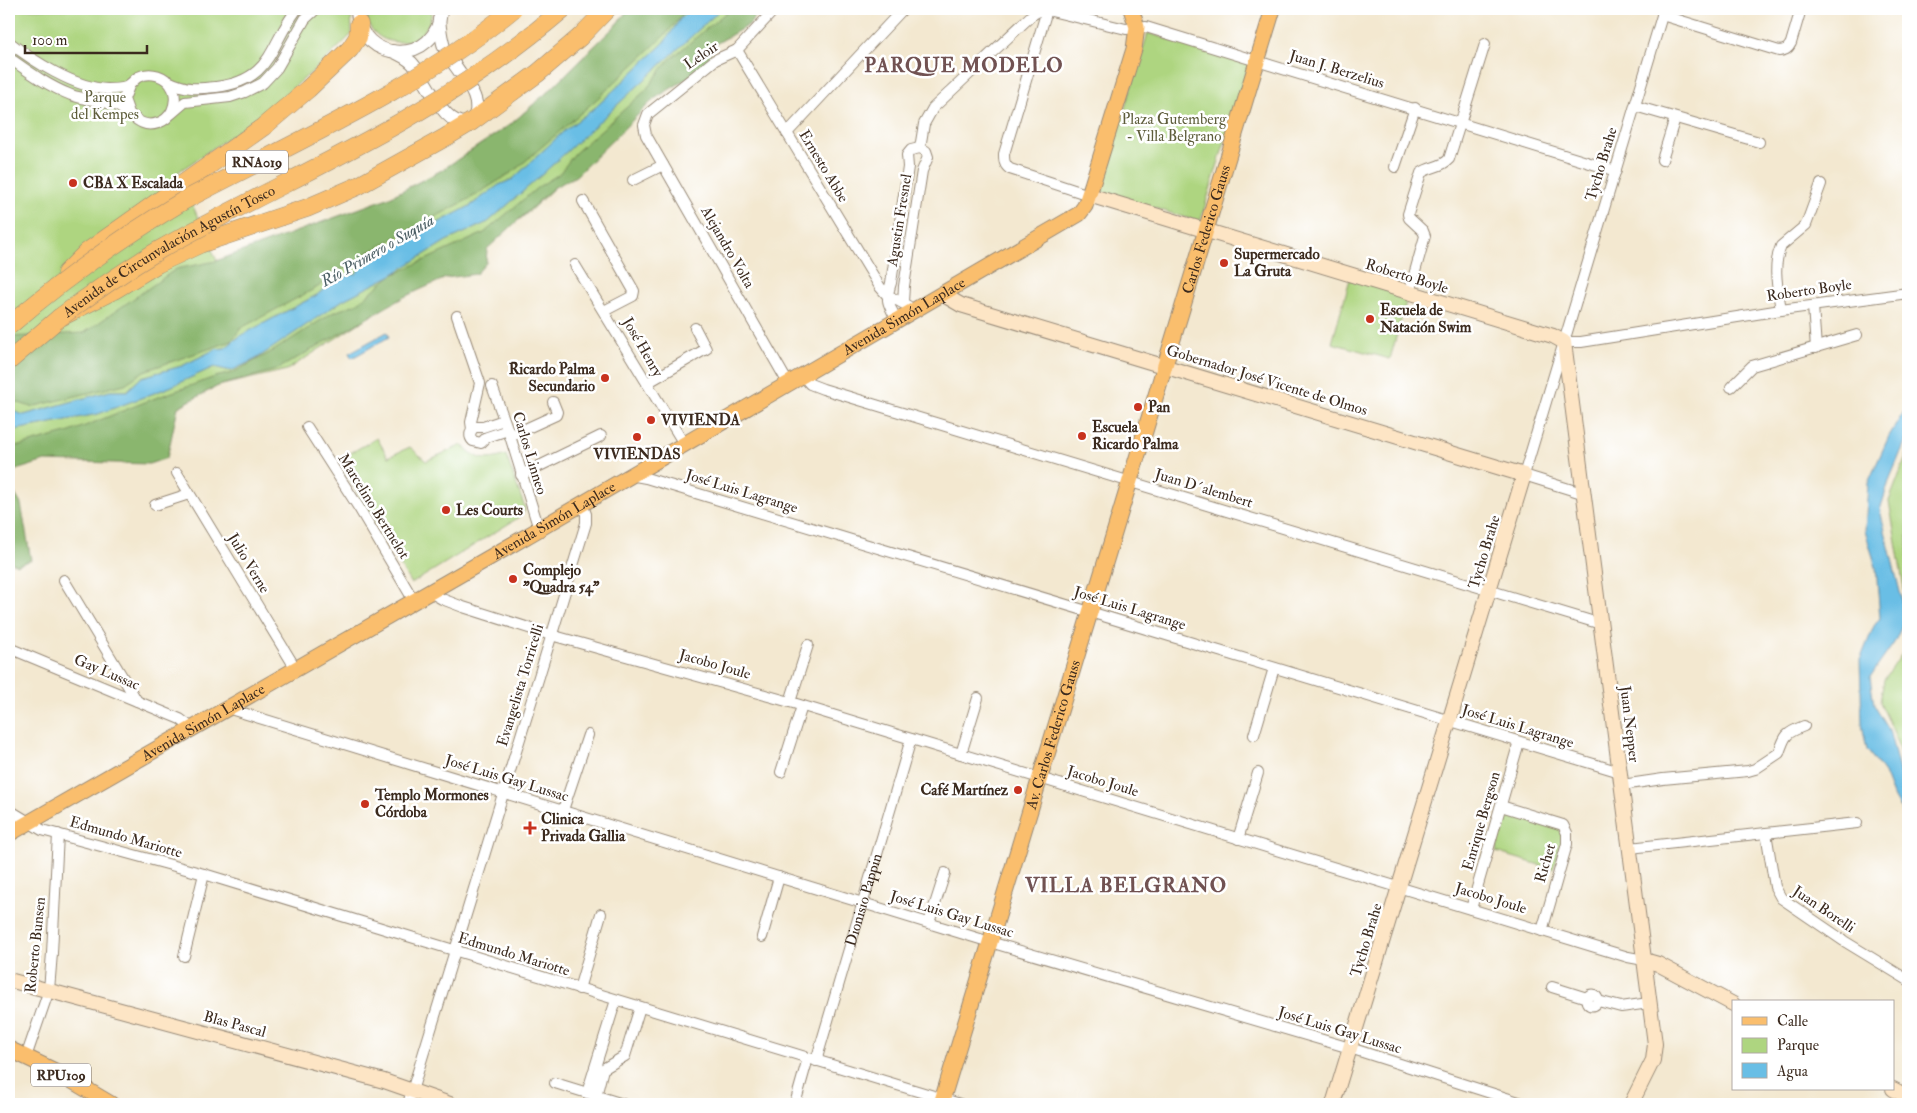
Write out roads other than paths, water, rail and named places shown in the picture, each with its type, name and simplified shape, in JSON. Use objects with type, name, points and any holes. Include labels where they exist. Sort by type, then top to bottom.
[{"type":"highway","name":"Avenida de Circunvalación Agustín Tosco","points":[[9,326],[84,266],[156,217],[387,93],[439,62],[513,9]]},
{"type":"highway","name":"Avenida de Circunvalación Agustín Tosco","points":[[9,361],[59,318],[158,251],[381,133],[439,100],[478,74],[563,9]]},
{"type":"highway","points":[[59,318],[177,254],[225,234],[287,215],[330,199],[385,173],[471,122],[528,81],[568,48],[607,9]]},
{"type":"highway","points":[[45,296],[87,252],[244,141],[308,89],[350,49],[358,37],[358,16]]},
{"type":"highway","points":[[9,366],[25,346]]},
{"type":"main road","points":[[1089,195],[1134,49],[1137,27],[1131,9]]},
{"type":"main road","name":"Carlos Federico Gauss","points":[[1166,365],[1273,9]]},
{"type":"main road","name":"Roberto Boyle","points":[[1089,195],[1553,336],[1564,342]]},
{"type":"main road","name":"Avenida Simón Laplace","points":[[9,834],[802,376],[897,320],[908,306],[942,294],[1076,216],[1085,206],[1089,195]]},
{"type":"main road","name":"Gobernador José Vicente de Olmos","points":[[942,294],[961,304],[1524,475]]},
{"type":"main road","name":"Juan Nepper","points":[[1564,342],[1655,1052],[1650,1066],[1630,1104]]},
{"type":"main road","name":"Av. Carlos Federico Gauss","points":[[941,1102],[1166,365]]},
{"type":"main road","name":"Tycho Brahe","points":[[1333,1104],[1524,475]]},
{"type":"main road","name":"Jacobo Joule","points":[[1644,960],[1658,964],[1732,1003]]},
{"type":"main road","name":"Blas Pascal","points":[[9,980],[413,1090],[450,1104]]},
{"type":"main road","name":"RPU109","points":[[9,1049],[26,1057],[93,1101]]},
{"type":"main road","name":"RPU109","points":[[9,1058],[93,1101],[111,1104]]},
{"type":"main road","points":[[1894,1090],[1908,1097]]},
{"type":"street","points":[[9,42],[47,68],[92,86],[109,89],[123,88],[146,74],[159,76],[181,87],[194,89],[223,86],[247,80],[260,69],[297,9]]},
{"type":"street","points":[[9,58],[45,83],[71,95],[115,105],[140,122],[153,124],[166,119],[185,102],[230,96],[245,92],[263,83],[277,68],[305,19],[316,9]]},
{"type":"street","name":"Leloir","points":[[644,125],[648,114],[715,60],[737,50],[775,9]]},
{"type":"street","points":[[787,133],[903,9]]},
{"type":"street","points":[[1663,12],[1779,51],[1789,48],[1802,9]]},
{"type":"street","points":[[1040,32],[1047,10]]},
{"type":"street","name":"Juan J. Berzelius","points":[[1047,10],[1126,29],[1146,27],[1616,171]]},
{"type":"street","name":"Agustin Fresnel","points":[[920,148],[924,124],[933,108],[1035,13],[1047,10]]},
{"type":"street","points":[[392,51],[408,52],[421,47],[435,33],[441,12]]},
{"type":"street","points":[[358,16],[371,42],[402,56],[412,64],[425,80],[448,117],[458,123],[471,122],[478,109],[476,98],[446,50],[440,36],[441,12]]},
{"type":"street","name":"Tycho Brahe","points":[[1524,475],[1663,12]]},
{"type":"street","points":[[1025,22],[1035,21],[1040,32]]},
{"type":"street","name":"Roberto Boyle","points":[[1040,32],[1004,154],[1006,166],[1089,195]]},
{"type":"street","points":[[1408,293],[1425,236],[1423,231],[1409,218],[1408,214],[1421,173],[1424,170],[1445,164],[1449,159],[1485,44]]},
{"type":"street","name":"Ernesto Abbe","points":[[737,50],[880,288],[887,295],[888,303],[897,320]]},
{"type":"street","points":[[165,79],[175,95],[175,102],[170,114]]},
{"type":"street","points":[[129,114],[124,99],[130,84]]},
{"type":"street","points":[[1635,106],[1758,142]]},
{"type":"street","points":[[1395,167],[1415,108]]},
{"type":"street","points":[[1662,160],[1676,118]]},
{"type":"street","name":"Alejandro Volta","points":[[644,125],[646,135],[788,383]]},
{"type":"street","name":"Agustin Fresnel","points":[[887,295],[908,167],[907,155],[911,150],[920,148],[926,151],[928,157],[922,171],[904,286],[908,306]]},
{"type":"street","points":[[633,180],[664,165]]},
{"type":"street","points":[[1781,310],[1776,272],[1779,251],[1781,246],[1806,225],[1821,184]]},
{"type":"street","points":[[583,201],[634,291],[633,296],[604,311]]},
{"type":"street","name":"José Henry","points":[[575,265],[684,444]]},
{"type":"street","name":"Roberto Boyle","points":[[1564,342],[1581,342],[1781,310],[1908,293]]},
{"type":"street","points":[[887,295],[908,306]]},
{"type":"street","points":[[1813,306],[1816,348]]},
{"type":"street","points":[[457,316],[480,383],[471,422],[470,437],[473,442],[478,444],[484,442],[487,437],[507,429],[556,415],[557,412],[553,402]]},
{"type":"street","points":[[647,383],[706,349],[695,328]]},
{"type":"street","points":[[1731,387],[1752,366],[1857,336]]},
{"type":"street","name":"Juan D´alembert","points":[[802,376],[810,384],[823,389],[1601,624]]},
{"type":"street","name":"Carlos Linneo","points":[[492,386],[539,529]]},
{"type":"street","points":[[472,429],[477,426],[507,429]]},
{"type":"street","name":"Marcelino Bertnelot","points":[[307,427],[359,508],[414,601]]},
{"type":"street","points":[[520,475],[601,436]]},
{"type":"street","name":"Julio Verne","points":[[176,473],[296,669]]},
{"type":"street","name":"José Luis Lagrange","points":[[630,475],[646,478],[1519,742],[1621,779]]},
{"type":"street","name":"Gobernador José Vicente de Olmos","points":[[1524,475],[1584,494]]},
{"type":"street","points":[[155,504],[190,494]]},
{"type":"street","name":"Evangelista Torricelli","points":[[408,1104],[586,523],[586,514],[582,504]]},
{"type":"street","points":[[64,580],[138,701]]},
{"type":"street","name":"Jacobo Joule","points":[[430,592],[463,607],[551,635],[790,702],[1399,888],[1628,957],[1644,960]]},
{"type":"street","points":[[790,702],[808,645]]},
{"type":"street","name":"Gay Lussac","points":[[9,648],[180,719],[192,728]]},
{"type":"street","points":[[1254,735],[1274,668]]},
{"type":"street","points":[[961,754],[978,698]]},
{"type":"street","points":[[781,772],[802,706]]},
{"type":"street","name":"José Luis Gay Lussac","points":[[227,708],[990,942],[1350,1048],[1525,1104]]},
{"type":"street","points":[[1621,779],[1755,769],[1779,753],[1783,738],[1787,734],[1804,726]]},
{"type":"street","points":[[563,810],[588,735]]},
{"type":"street","name":"Dionisio Pappin","points":[[795,1104],[812,1060],[863,902],[911,739]]},
{"type":"street","name":"Enrique Bergson","points":[[1471,909],[1519,742]]},
{"type":"street","points":[[1238,838],[1258,773]]},
{"type":"street","name":"Richet","points":[[1501,806],[1563,825],[1567,833],[1567,844],[1542,931]]},
{"type":"street","name":"Edmundo Mariotte","points":[[54,809],[50,818],[52,826],[58,834]]},
{"type":"street","name":"Edmundo Mariotte","points":[[9,810],[42,830],[204,874],[812,1060],[941,1102],[960,1104]]},
{"type":"street","points":[[1630,848],[1857,823]]},
{"type":"street","name":"Juan Borelli","points":[[1766,833],[1775,887],[1781,898],[1844,941],[1908,980]]},
{"type":"street","name":"Roberto Bunsen","points":[[26,1057],[48,990],[52,953],[58,834]]},
{"type":"street","points":[[930,923],[945,873]]},
{"type":"street","points":[[184,956],[204,874]]},
{"type":"street","points":[[762,937],[779,877]]},
{"type":"street","points":[[579,989],[601,914]]},
{"type":"street","points":[[1552,987],[1587,998],[1590,994],[1595,995],[1598,1001],[1622,1007],[1649,1003]]},
{"type":"street","points":[[592,1094],[616,1000]]},
{"type":"street","points":[[599,1068],[625,1056],[640,1008]]},
{"type":"street","points":[[554,1083],[623,1104]]},
{"type":"water","points":[[690,9],[721,9],[488,222],[446,241],[390,276],[343,300],[256,359],[231,371],[214,367],[170,387],[98,414],[9,431],[9,410],[24,415],[110,391],[127,391],[142,377],[182,366],[216,349],[225,348],[240,336],[317,295],[337,278],[356,274],[364,262],[470,206],[499,185],[513,179],[565,130],[596,107],[664,43],[680,19]]},
{"type":"water","points":[[387,332],[389,337],[352,358],[349,353]]},
{"type":"water","points":[[1908,405],[1908,435],[1890,478],[1880,510],[1901,596],[1903,624],[1894,643],[1870,677],[1874,705],[1889,730],[1900,774],[1908,782],[1908,822],[1894,798],[1884,773],[1867,750],[1862,724],[1860,660],[1874,626],[1880,618],[1876,567],[1865,531],[1868,483],[1889,436]]},
{"type":"place","name":"CBA X Escalada","points":[[73,183]]},
{"type":"place","name":"Supermercado La Gruta","points":[[1224,263]]},
{"type":"place","name":"Escuela de Natación Swim","points":[[1370,319]]},
{"type":"place","name":"Ricardo Palma Secundario","points":[[605,378]]},
{"type":"place","name":"Pan","points":[[1138,407]]},
{"type":"place","name":"VIVIENDA","points":[[651,420]]},
{"type":"place","name":"Escuela Ricardo Palma","points":[[1082,436]]},
{"type":"place","name":"VIVIENDAS","points":[[637,437]]},
{"type":"place","name":"Les Courts","points":[[446,510]]},
{"type":"place","name":"Complejo \"Quadra 54\"","points":[[513,579]]},
{"type":"place","name":"Café Martínez","points":[[1018,790]]},
{"type":"place","name":"Templo Mormones Córdoba","points":[[365,804]]},
{"type":"place","name":"Clinica Privada Gallia","points":[[530,828]]},
{"type":"district","name":"PARQUE MODELO","points":[[964,65]]},
{"type":"district","name":"VILLA BELGRANO","points":[[1126,885]]},
{"type":"park label","name":"Parque del Kempes","points":[[105,106]]},
{"type":"park label","name":"Plaza Gutemberg - Villa Belgrano","points":[[1174,128]]},
{"type":"water label","name":"Río Primero o Suquía","points":[[377,250]]}]
